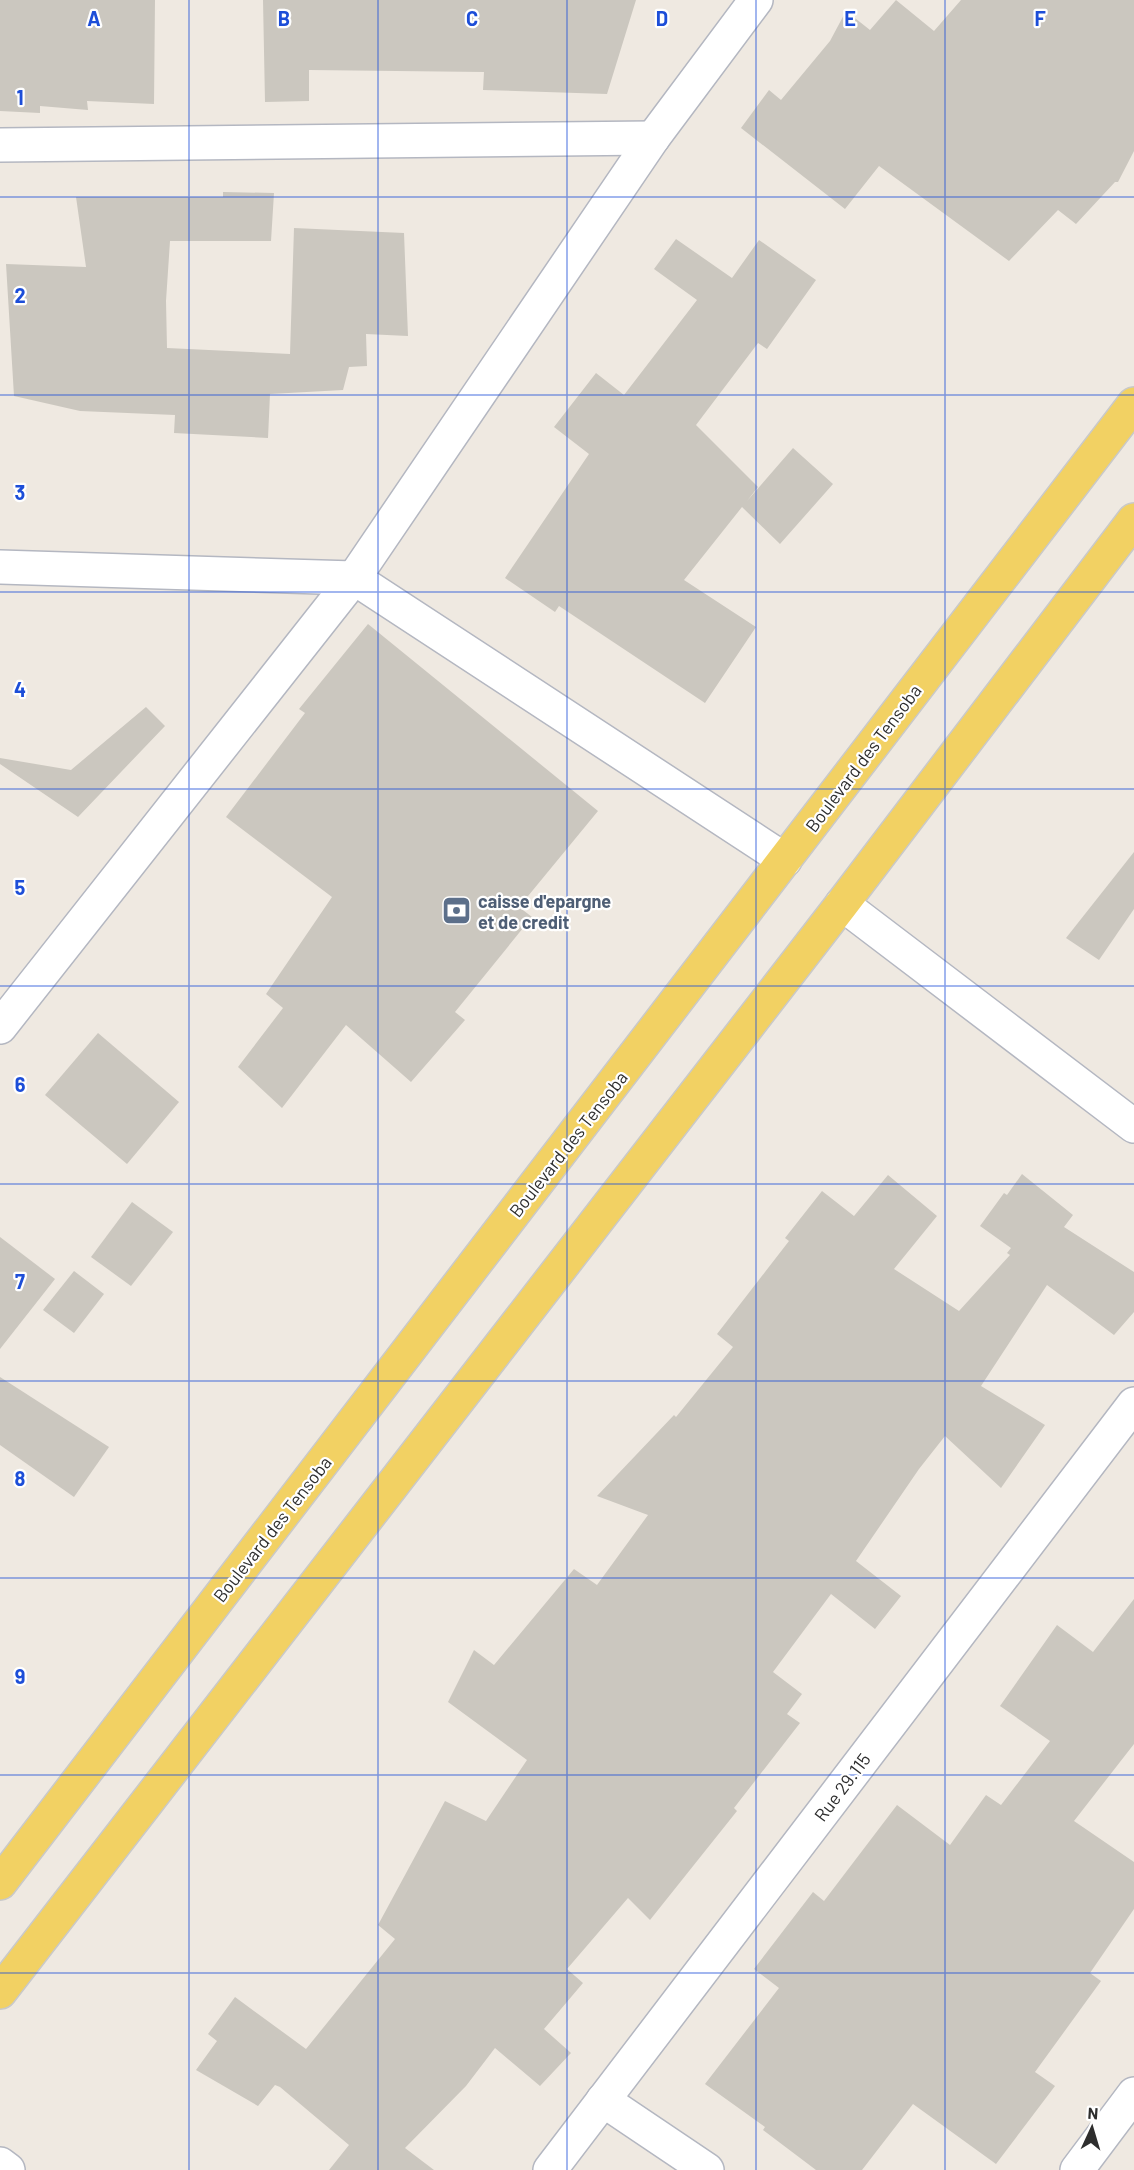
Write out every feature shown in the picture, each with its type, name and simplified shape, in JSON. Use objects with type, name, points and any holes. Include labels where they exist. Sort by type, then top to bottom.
[{"type":"main road","name":"Boulevard des Tensoba","points":[[0,1883],[1134,404]]},
{"type":"main road","points":[[0,1992],[842,904],[1134,520]]},
{"type":"street","points":[[0,1027],[354,578],[653,138],[756,0]]},
{"type":"street","points":[[0,145],[653,138]]},
{"type":"street","points":[[0,567],[354,578],[785,860]]},
{"type":"street","points":[[842,904],[1134,1126]]},
{"type":"street","name":"Rue 29.115","points":[[550,2170],[1134,1404]]},
{"type":"street","points":[[1077,2170],[1134,2094]]},
{"type":"street","points":[[603,2100],[707,2170]]},
{"type":"street","points":[[0,2164],[8,2170]]},
{"type":"building","points":[[0,0],[155,0],[154,104],[87,101],[88,110],[40,106],[40,113],[0,111]]},
{"type":"building","points":[[263,0],[636,0],[607,94],[483,90],[484,72],[309,70],[309,101],[265,102]]},
{"type":"building","points":[[896,0],[934,31],[961,0],[1134,0],[1134,151],[1118,182],[1115,182],[1076,224],[1058,210],[1009,261],[879,166],[845,209],[741,128],[769,90],[781,100],[830,41],[846,11],[870,30]]},
{"type":"building","points":[[223,192],[274,193],[271,241],[170,241],[166,301],[167,348],[290,354],[294,228],[404,233],[408,336],[366,334],[367,366],[349,367],[343,390],[270,394],[268,438],[174,433],[175,415],[80,411],[14,396],[6,264],[86,267],[76,197],[223,197]]},
{"type":"building","points":[[676,239],[732,278],[759,240],[816,280],[767,349],[758,343],[696,425],[758,487],[747,501],[793,448],[833,484],[780,544],[742,507],[684,580],[756,627],[705,703],[559,606],[555,612],[505,578],[589,454],[554,427],[596,373],[624,395],[697,300],[654,269]]},
{"type":"building","points":[[368,624],[598,811],[519,907],[532,917],[455,1012],[465,1020],[411,1082],[346,1025],[282,1108],[238,1067],[283,1008],[266,994],[332,897],[226,817],[305,713],[299,709]]},
{"type":"building","points":[[146,707],[165,726],[78,817],[0,764],[0,758],[71,770]]},
{"type":"building","points":[[1134,852],[1134,909],[1099,960],[1066,938]]},
{"type":"building","points":[[98,1033],[179,1102],[127,1164],[45,1095]]},
{"type":"building","points":[[1022,1174],[1073,1215],[1064,1227],[1134,1272],[1134,1312],[1114,1335],[1047,1285],[981,1386],[1045,1425],[1001,1488],[945,1436],[919,1469],[856,1561],[901,1596],[875,1629],[831,1594],[773,1672],[802,1694],[787,1714],[800,1723],[734,1808],[737,1811],[650,1920],[628,1898],[567,1969],[583,1983],[544,2029],[571,2053],[540,2086],[495,2048],[466,2086],[405,2148],[434,2170],[329,2170],[349,2145],[280,2087],[275,2085],[258,2106],[196,2070],[217,2041],[208,2034],[235,1997],[306,2049],[395,1939],[378,1925],[445,1801],[486,1821],[527,1760],[448,1702],[474,1650],[494,1665],[574,1569],[597,1585],[648,1515],[597,1496],[674,1415],[676,1417],[733,1347],[717,1334],[789,1241],[785,1238],[822,1191],[854,1216],[888,1175],[937,1216],[894,1269],[959,1311],[1010,1255],[1007,1253],[1011,1248],[980,1226],[1004,1193],[1007,1195]]},
{"type":"building","points":[[132,1202],[173,1232],[131,1286],[91,1257]]},
{"type":"building","points":[[0,1237],[55,1279],[0,1349]]},
{"type":"building","points":[[74,1271],[104,1294],[74,1333],[43,1310]]},
{"type":"building","points":[[0,1377],[109,1447],[74,1497],[0,1445]]},
{"type":"building","points":[[1134,1599],[1134,1744],[1074,1821],[1134,1862],[1134,1909],[1090,1973],[1101,1981],[1035,2072],[1055,2086],[996,2164],[913,2104],[862,2170],[816,2170],[763,2130],[765,2127],[705,2084],[779,1988],[754,1969],[813,1892],[824,1901],[897,1805],[950,1845],[986,1795],[1001,1805],[1050,1741],[1000,1706],[1057,1625],[1093,1652]]},
{"type":"place","name":"caisse d'epargne et de credit","points":[[457,911]]}]
